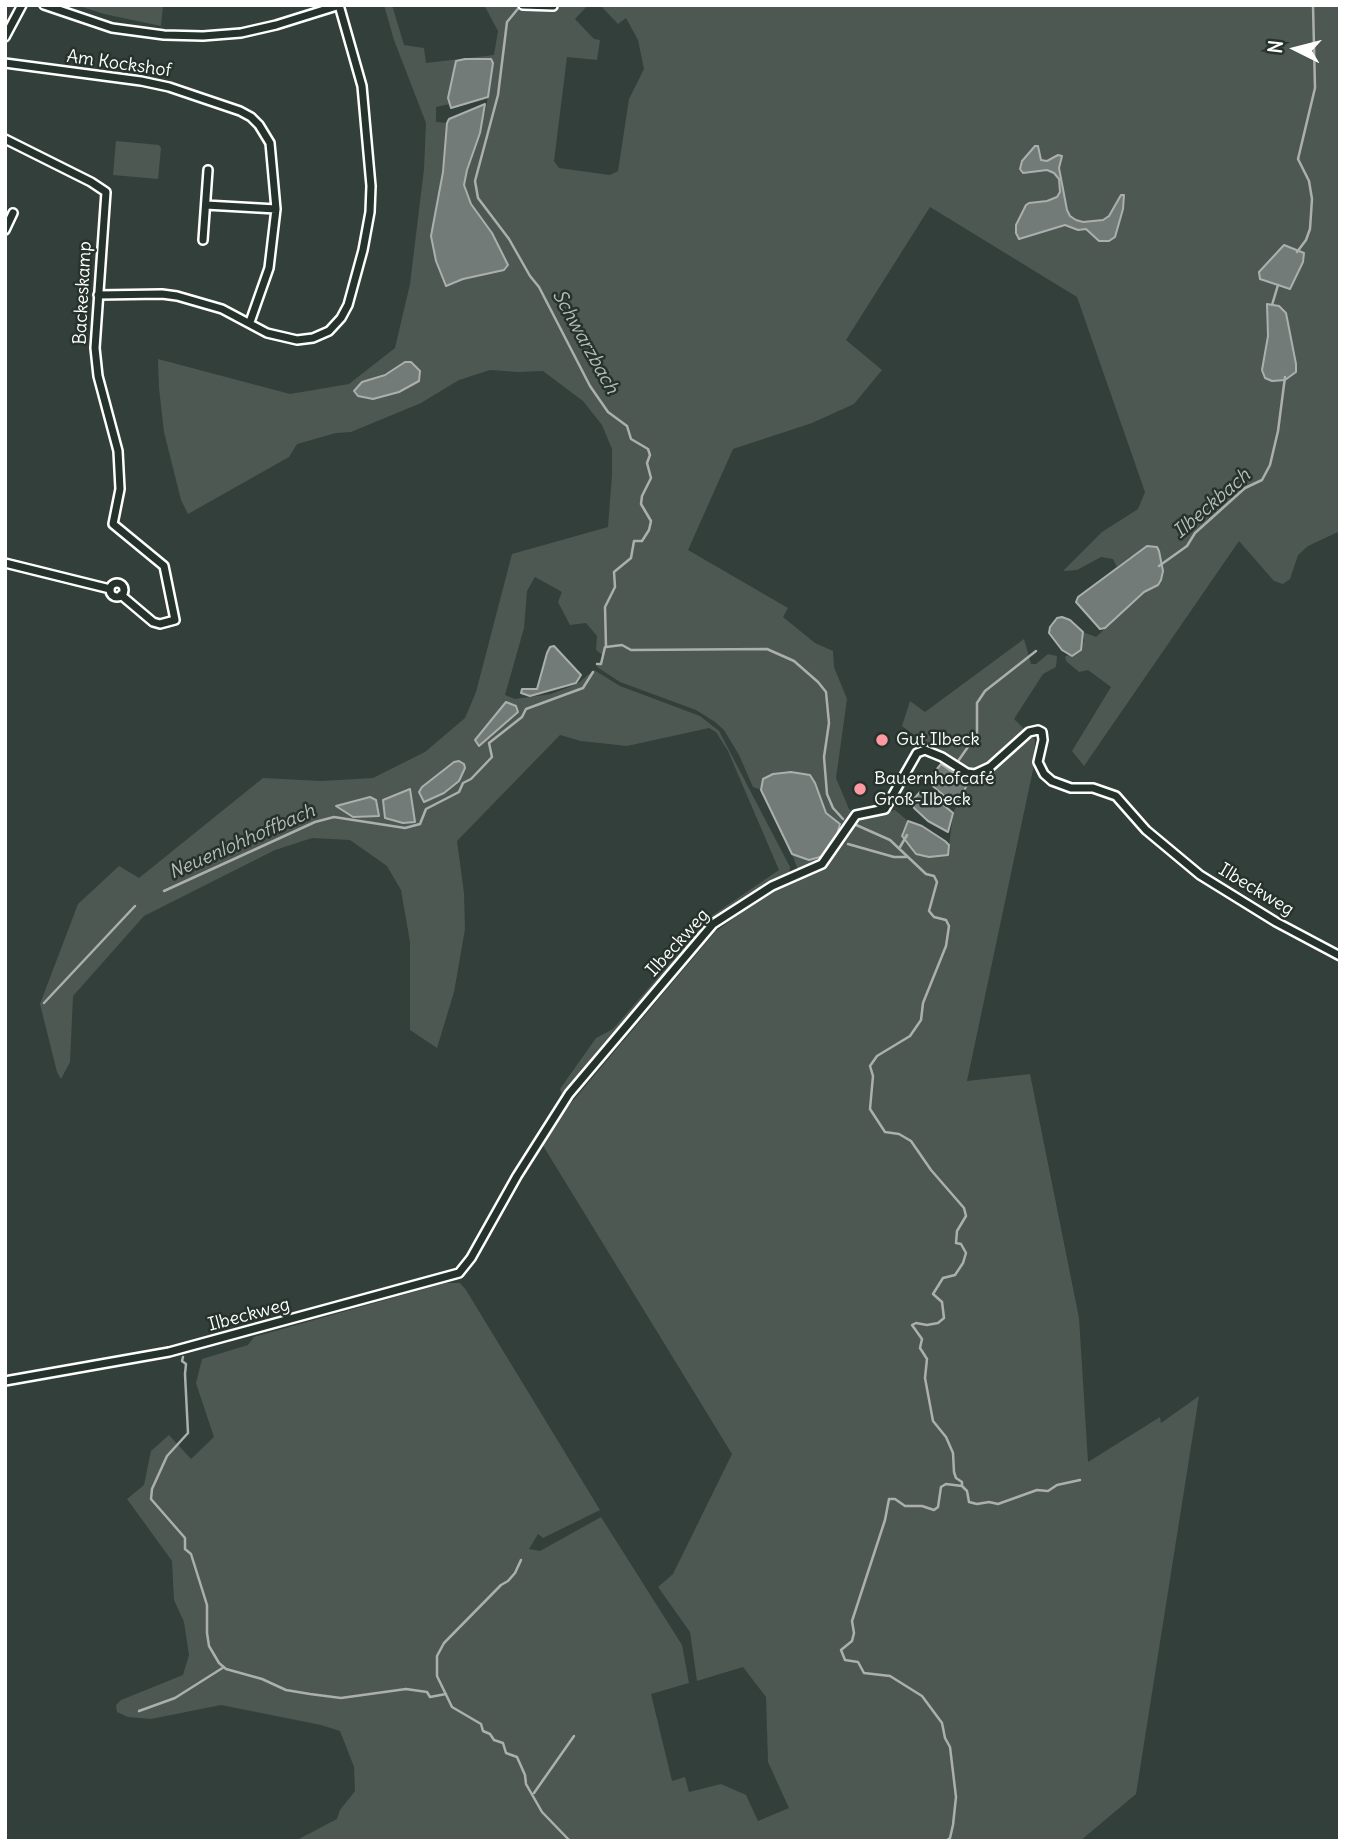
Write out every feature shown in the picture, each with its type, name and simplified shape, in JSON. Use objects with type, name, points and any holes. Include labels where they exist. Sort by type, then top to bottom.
[{"type":"street","points":[[5,37],[22,5]]},
{"type":"street","points":[[44,5],[112,28],[203,36],[234,34],[276,25],[340,5],[362,86],[371,186],[370,212],[350,296],[341,318],[330,331],[313,338],[283,338],[222,309],[177,296],[98,295]]},
{"type":"street","points":[[525,6],[552,6]]},
{"type":"street","name":"Am Kockshof","points":[[5,63],[141,80],[189,92],[240,111],[259,125],[270,144],[276,209],[269,268],[250,322]]},
{"type":"street","name":"Backeskamp","points":[[5,139],[106,192],[95,348],[98,376],[118,451],[118,507],[113,524],[164,566],[174,620],[160,624],[152,622],[121,595],[123,589],[120,584],[113,585],[110,589],[5,563]]},
{"type":"street","points":[[203,240],[208,170]]},
{"type":"street","points":[[206,205],[276,209]]},
{"type":"street","points":[[5,230],[13,213]]},
{"type":"street","name":"Ilbeckweg","points":[[5,1381],[169,1352],[459,1273],[471,1258],[517,1176],[569,1094],[713,924],[772,886],[822,864],[856,815],[885,809],[917,753],[925,750],[942,757],[958,769],[975,774],[990,767],[1029,732],[1038,730],[1042,732],[1044,740],[1038,762],[1044,774],[1052,781],[1071,788],[1093,788],[1116,796],[1146,830],[1200,875],[1276,922],[1340,956]]},
{"type":"shaded area","points":[[76,5],[163,5],[161,26],[104,14]]},
{"type":"shaded area","points":[[384,5],[392,5],[404,45],[424,48],[426,63],[494,55],[498,31],[484,5],[588,5],[575,19],[594,39],[600,40],[597,60],[567,57],[554,161],[559,168],[610,175],[618,171],[629,99],[644,69],[638,40],[626,18],[618,24],[600,5],[1340,5],[1340,531],[1308,546],[1298,555],[1290,579],[1283,584],[1274,581],[1239,541],[1084,766],[1072,751],[1111,687],[1088,670],[1079,672],[1065,657],[1072,656],[1084,641],[1083,632],[1096,637],[1144,592],[1158,585],[1163,570],[1159,551],[1130,557],[1117,567],[1113,559],[1101,557],[1077,570],[1063,571],[1102,532],[1138,509],[1145,492],[1077,297],[930,207],[846,340],[882,370],[854,404],[812,423],[733,449],[688,550],[788,608],[783,617],[815,643],[833,651],[834,667],[847,699],[836,778],[849,809],[862,819],[895,810],[908,821],[902,832],[904,836],[940,856],[948,855],[953,813],[968,783],[984,783],[970,777],[902,726],[910,701],[925,712],[1024,639],[1031,664],[1036,664],[1048,654],[1057,656],[1056,667],[1043,674],[1014,719],[1035,740],[1034,765],[967,1081],[1030,1074],[1079,1318],[1088,1462],[1160,1417],[1161,1423],[1199,1396],[1136,1794],[1080,1841],[295,1841],[337,1819],[340,1810],[355,1791],[354,1767],[340,1731],[221,1705],[151,1719],[128,1717],[117,1712],[116,1705],[121,1700],[183,1675],[189,1655],[184,1622],[174,1600],[172,1561],[127,1499],[144,1485],[151,1451],[169,1435],[191,1459],[214,1437],[196,1383],[202,1359],[248,1345],[254,1337],[445,1283],[460,1283],[600,1510],[543,1538],[538,1534],[529,1549],[540,1551],[601,1517],[682,1645],[689,1683],[651,1694],[672,1781],[685,1777],[689,1792],[721,1784],[746,1795],[758,1821],[789,1808],[768,1762],[766,1697],[743,1667],[697,1681],[690,1632],[658,1587],[673,1574],[732,1454],[542,1144],[566,1109],[715,932],[774,888],[801,878],[792,854],[809,860],[826,813],[815,783],[763,779],[761,790],[753,787],[739,755],[724,730],[715,722],[696,710],[620,682],[597,667],[604,656],[596,650],[597,636],[586,623],[570,625],[558,602],[562,592],[535,577],[527,591],[524,628],[505,695],[515,699],[551,694],[577,684],[594,670],[620,686],[700,716],[719,731],[790,867],[789,876],[713,924],[562,1095],[560,1089],[596,1038],[613,1029],[710,917],[779,870],[728,751],[716,732],[709,728],[627,746],[581,741],[560,735],[457,841],[464,893],[465,929],[454,992],[437,1048],[410,1030],[410,942],[401,890],[387,866],[350,840],[312,838],[275,850],[144,916],[73,996],[70,1062],[61,1079],[40,1004],[78,904],[119,866],[139,878],[263,778],[321,781],[373,778],[425,752],[465,718],[476,692],[512,554],[608,527],[612,449],[602,425],[583,401],[543,371],[490,370],[459,380],[421,403],[351,432],[336,433],[297,444],[289,457],[188,514],[181,500],[164,432],[158,359],[290,394],[349,384],[395,348],[410,284],[424,169],[426,123],[394,40]],"holes":[[[493,63],[486,108],[464,185],[471,204],[492,233],[504,270],[463,279],[454,284],[443,172],[447,123],[436,122],[436,107],[450,104],[448,98],[456,65]],[[394,370],[419,381],[399,392],[373,399],[354,391],[362,382]]]},
{"type":"shaded area","points":[[491,59],[493,63],[488,97],[451,108],[448,98],[456,61]]},
{"type":"shaded area","points":[[485,104],[480,133],[464,185],[471,204],[492,233],[508,265],[504,270],[463,279],[446,286],[436,261],[431,236],[443,172],[447,123],[449,119]]},
{"type":"shaded area","points":[[116,141],[159,145],[158,179],[113,175]]},
{"type":"shaded area","points":[[1038,146],[1041,160],[1047,161],[1058,155],[1062,156],[1059,168],[1067,210],[1076,220],[1103,220],[1109,216],[1121,195],[1124,195],[1115,237],[1109,241],[1099,241],[1086,229],[1078,230],[1065,225],[1019,239],[1016,225],[1026,205],[1047,201],[1057,197],[1060,192],[1059,179],[1054,173],[1047,170],[1023,173],[1020,169],[1022,161]]},
{"type":"shaded area","points":[[1284,245],[1304,253],[1303,262],[1290,289],[1260,279],[1259,272]]},
{"type":"shaded area","points":[[1267,304],[1279,306],[1286,313],[1296,372],[1285,380],[1272,381],[1265,378],[1262,370],[1268,336]]},
{"type":"shaded area","points":[[405,362],[411,362],[420,371],[419,381],[399,392],[373,399],[358,396],[354,391],[362,382],[385,375]]},
{"type":"shaded area","points":[[1147,546],[1157,547],[1159,551],[1163,571],[1161,580],[1105,628],[1100,629],[1076,602],[1078,597]]},
{"type":"shaded area","points":[[1057,618],[1070,620],[1083,632],[1081,650],[1072,656],[1062,650],[1049,633]]},
{"type":"shaded area","points":[[554,646],[581,675],[576,683],[530,696],[521,693],[522,689],[537,689],[547,653],[550,647]]},
{"type":"shaded area","points":[[506,702],[516,706],[518,712],[479,746],[475,740]]},
{"type":"shaded area","points":[[459,761],[465,768],[459,781],[444,793],[424,802],[419,792],[422,787]]},
{"type":"shaded area","points":[[941,764],[968,783],[956,806],[927,781]]},
{"type":"shaded area","points":[[791,772],[810,775],[826,813],[840,824],[835,841],[824,856],[809,860],[792,854],[761,790],[763,779],[773,774]]},
{"type":"shaded area","points":[[410,789],[415,822],[403,823],[385,818],[383,800]]},
{"type":"shaded area","points":[[927,791],[953,813],[948,832],[928,821],[914,808],[913,800],[920,792]]},
{"type":"shaded area","points":[[370,797],[376,800],[379,816],[353,817],[336,806]]},
{"type":"shaded area","points":[[908,821],[922,826],[945,841],[949,845],[948,855],[929,857],[916,854],[902,836]]},
{"type":"waterway","name":"Schwarzbach","points":[[521,5],[507,22],[498,95],[475,181],[478,198],[509,239],[539,287],[590,386],[608,412],[627,426],[631,439],[648,449],[650,455],[647,463],[651,478],[641,504],[651,521],[649,530],[642,541],[634,541],[631,558],[614,572],[615,587],[605,607],[606,647],[622,645],[631,650],[767,649],[794,661],[826,692],[829,723],[824,757],[827,794],[833,808],[843,819]]},
{"type":"waterway","name":"Ilbeckbach","points":[[1297,252],[1310,229],[1312,199],[1309,181],[1298,159],[1315,88],[1313,5]]},
{"type":"waterway","name":"Ilbeckbach","points":[[1272,305],[1278,285]]},
{"type":"waterway","name":"Ilbeckbach","points":[[1159,566],[1187,546],[1195,533],[1245,488],[1262,480],[1270,465],[1278,431],[1285,377]]},
{"type":"waterway","name":"Neuenlohhoffbach","points":[[597,664],[601,664],[605,647]]},
{"type":"waterway","name":"Ilbeckbach","points":[[956,764],[977,734],[977,703],[985,691],[1036,651]]},
{"type":"waterway","name":"Neuenlohhoffbach","points":[[164,891],[315,822],[334,817],[405,828],[420,824],[426,809],[459,792],[463,783],[471,779],[492,757],[489,743],[522,717],[526,709],[583,688],[593,672]]},
{"type":"waterway","name":"Schwarzbach","points":[[854,824],[890,840],[926,874],[934,876],[937,882],[929,911],[934,917],[946,920],[949,926],[946,946],[923,1003],[921,1020],[910,1036],[877,1056],[870,1066],[873,1076],[870,1109],[885,1132],[899,1134],[911,1141],[931,1170],[964,1208],[966,1216],[957,1231],[956,1243],[961,1244],[966,1253],[955,1275],[943,1278],[933,1294],[942,1302],[944,1318],[938,1323],[912,1325],[922,1339],[920,1348],[927,1359],[925,1378],[933,1421],[946,1437],[953,1453],[954,1472],[962,1486],[946,1484],[941,1487],[938,1507],[934,1510],[922,1506],[905,1506],[895,1499],[889,1499],[885,1520],[852,1621],[852,1641],[841,1650],[845,1660],[858,1662],[864,1673],[890,1676],[922,1696],[942,1723],[950,1747],[956,1797],[953,1825],[950,1838],[946,1841]]},
{"type":"waterway","name":"Ilbeckbach","points":[[900,847],[907,835]]},
{"type":"waterway","points":[[848,844],[894,857],[906,857]]},
{"type":"waterway","name":"Neuenlohhoffbach","points":[[44,1003],[135,906]]},
{"type":"waterway","points":[[183,1357],[182,1361],[186,1364],[188,1433],[167,1456],[152,1489],[151,1499],[185,1538],[185,1549],[191,1554],[207,1605],[209,1646],[219,1663],[226,1669],[262,1679],[286,1690],[310,1694],[341,1698],[406,1689],[427,1692],[430,1697],[446,1694]]},
{"type":"waterway","points":[[962,1486],[967,1491],[969,1502],[998,1504],[1037,1490],[1048,1491],[1057,1485],[1080,1480]]},
{"type":"waterway","points":[[521,1560],[508,1581],[444,1643],[437,1656],[437,1676],[452,1707],[481,1724],[483,1731],[503,1743],[506,1753],[517,1757],[526,1784],[542,1812],[570,1841]]},
{"type":"waterway","points":[[139,1711],[175,1698],[224,1667]]},
{"type":"waterway","points":[[534,1793],[574,1736]]},
{"type":"place","name":"Gut Ilbeck","points":[[882,740]]},
{"type":"place","name":"Bauernhofcafé Groß-Ilbeck","points":[[860,789]]}]
